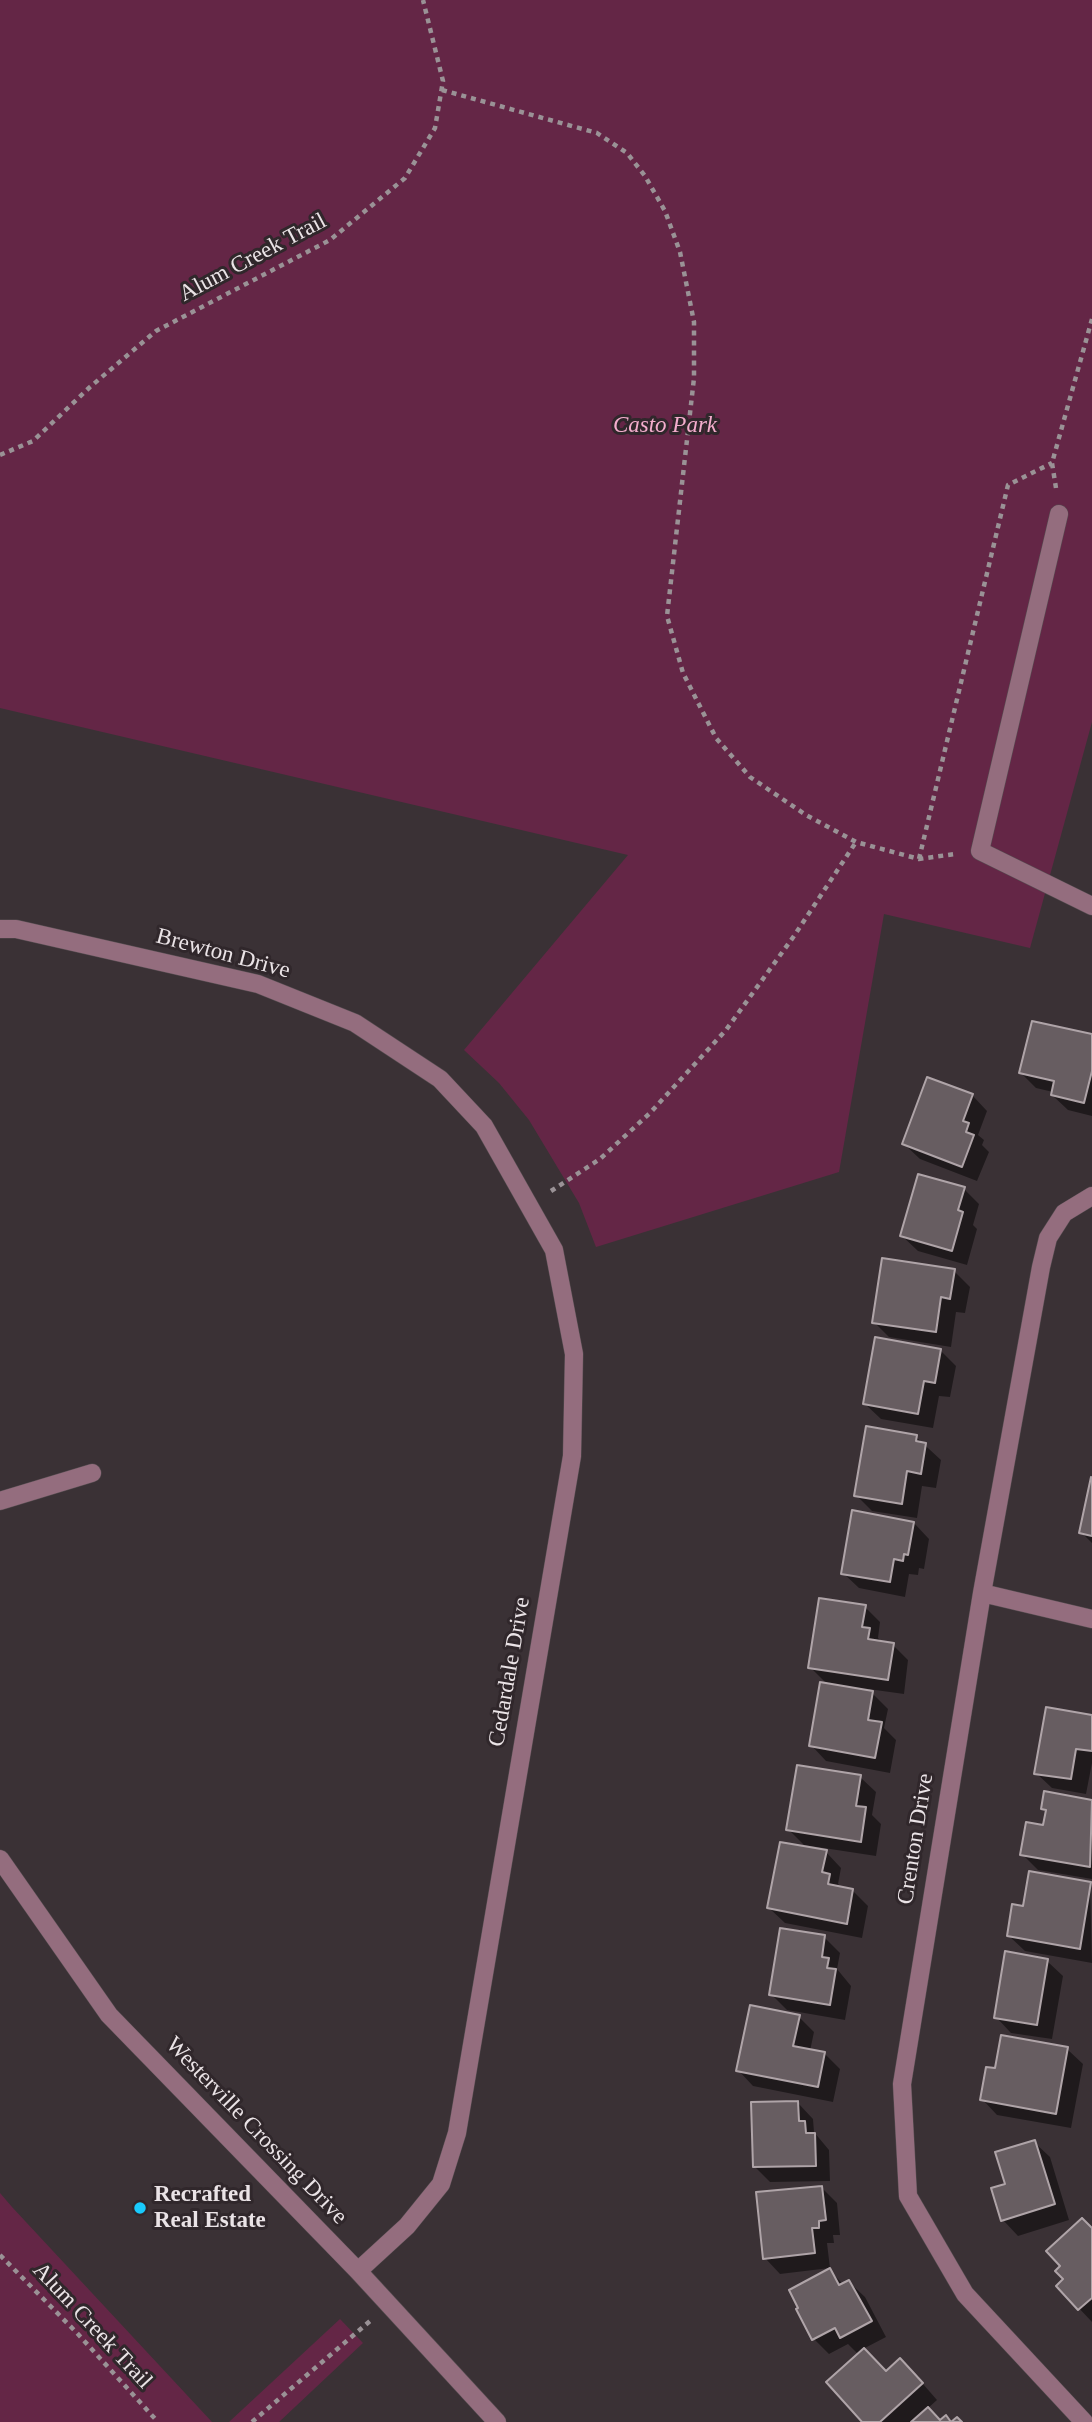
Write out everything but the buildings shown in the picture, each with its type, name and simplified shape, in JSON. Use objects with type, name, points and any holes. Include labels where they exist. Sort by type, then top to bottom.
[{"type":"street","points":[[1059,514],[980,851],[1092,906]]},
{"type":"street","name":"Brewton Drive","points":[[8,929],[258,984],[355,1023],[440,1079]]},
{"type":"street","name":"Cedardale Drive","points":[[358,2271],[407,2226],[441,2184],[457,2133],[572,1455],[575,1354],[554,1250],[484,1126],[440,1079]]},
{"type":"street","name":"Crenton Drive","points":[[1084,2422],[965,2294],[908,2196],[902,2084],[982,1594],[1041,1267],[1048,1238],[1064,1213],[1092,1196]]},
{"type":"street","points":[[0,1501],[92,1473]]},
{"type":"street","points":[[982,1594],[1092,1619]]},
{"type":"street","name":"Westerville Crossing Drive","points":[[0,1859],[109,2015],[358,2271],[497,2422]]},
{"type":"path","name":"Alum Creek Trail","points":[[0,455],[33,441],[90,387],[156,331],[330,240],[405,178],[435,128],[443,81],[423,0]]},
{"type":"path","points":[[442,90],[597,133],[628,153],[665,211],[680,252],[694,322],[694,378],[667,616],[683,673],[716,738],[750,777],[806,815],[856,842],[919,859],[980,851]]},
{"type":"path","points":[[919,859],[1007,485],[1052,463],[1092,319]]},
{"type":"path","points":[[529,1205],[600,1159],[650,1112],[726,1030],[794,936],[856,842]]},
{"type":"path","name":"Alum Creek Trail","points":[[0,2255],[77,2333],[158,2422]]},
{"type":"path","points":[[251,2422],[352,2338],[388,2304]]},
{"type":"green space","name":"Casto Park","points":[[0,0],[1092,0],[1092,722],[1030,948],[884,914],[839,1172],[596,1247],[579,1203],[529,1120],[499,1083],[464,1050],[628,855],[0,708]]},
{"type":"green space","points":[[0,2193],[12,2207],[212,2422],[0,2422]]},
{"type":"green space","points":[[340,2319],[363,2343],[279,2422],[229,2422]]},
{"type":"place","name":"Recrafted Real Estate","points":[[140,2208]]}]
